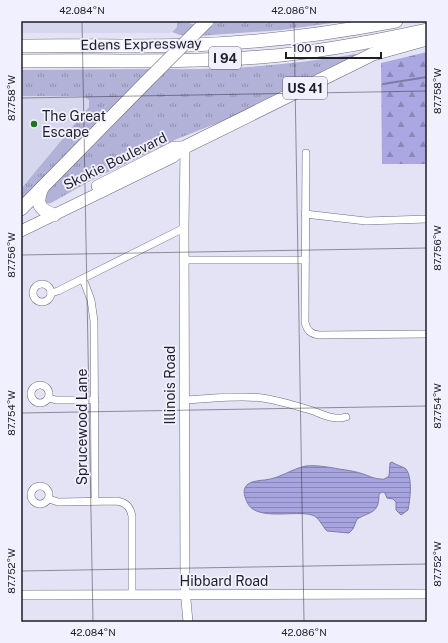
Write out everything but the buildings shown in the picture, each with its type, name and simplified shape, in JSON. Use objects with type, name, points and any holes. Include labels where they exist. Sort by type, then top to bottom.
[{"type":"highway","points":[[21,209],[207,21]]},
{"type":"highway","name":"Edens Expressway","points":[[21,46],[191,45],[251,42],[328,33],[396,21]]},
{"type":"highway","name":"Edens Expressway","points":[[21,61],[182,60],[259,57],[342,47],[427,30]]},
{"type":"highway","name":"US 41","points":[[185,147],[373,54],[427,40]]},
{"type":"highway","points":[[42,188],[38,202],[42,208],[50,213]]},
{"type":"main road","name":"Skokie Boulevard","points":[[21,231],[50,213],[174,147],[185,147]]},
{"type":"main road","name":"Skokie Boulevard","points":[[21,223],[50,213]]},
{"type":"street","name":"Illinois Road","points":[[185,147],[185,595],[188,622]]},
{"type":"street","points":[[306,154],[305,322],[309,332],[320,335],[427,334]]},
{"type":"street","points":[[305,214],[366,221],[427,219]]},
{"type":"street","points":[[51,292],[58,291],[83,279],[184,228]]},
{"type":"street","points":[[184,260],[305,260]]},
{"type":"street","name":"Sprucewood Lane","points":[[83,279],[91,300],[94,321],[95,501],[121,502],[129,507],[131,512],[132,595]]},
{"type":"street","points":[[49,398],[56,400],[94,400]]},
{"type":"street","points":[[184,400],[263,398],[312,410],[336,419],[346,417]]},
{"type":"street","points":[[49,499],[58,502],[95,501]]},
{"type":"street","name":"Hibbard Road","points":[[21,595],[427,594]]},
{"type":"shaded area","points":[[21,21],[177,21],[177,27],[170,33],[21,33]]},
{"type":"shaded area","points":[[21,96],[83,96],[89,100],[90,104],[21,189]]},
{"type":"shaded area","points":[[392,462],[405,468],[410,478],[410,501],[408,510],[401,515],[396,510],[396,502],[393,499],[387,498],[385,493],[382,492],[379,494],[378,505],[374,511],[357,519],[353,529],[349,533],[327,531],[319,520],[312,515],[268,514],[260,512],[253,509],[245,498],[245,488],[250,483],[271,479],[306,466],[322,466],[385,479],[389,476],[390,463]]},
{"type":"green space","points":[[177,21],[196,25],[186,35],[180,35],[172,32],[177,27]]},
{"type":"green space","points":[[213,21],[346,21],[282,30],[198,36]]},
{"type":"green space","points":[[427,52],[427,164],[382,164],[381,63]]},
{"type":"green space","points":[[356,54],[357,58],[238,115],[177,139],[92,180],[51,203],[45,204],[44,195],[166,69],[213,69],[261,66]]},
{"type":"green space","points":[[152,69],[21,202],[21,189],[89,107],[89,100],[83,96],[21,96],[21,70]]},
{"type":"waterway","points":[[383,84],[427,77]]},
{"type":"place","name":"The Great Escape","points":[[34,124]]}]
